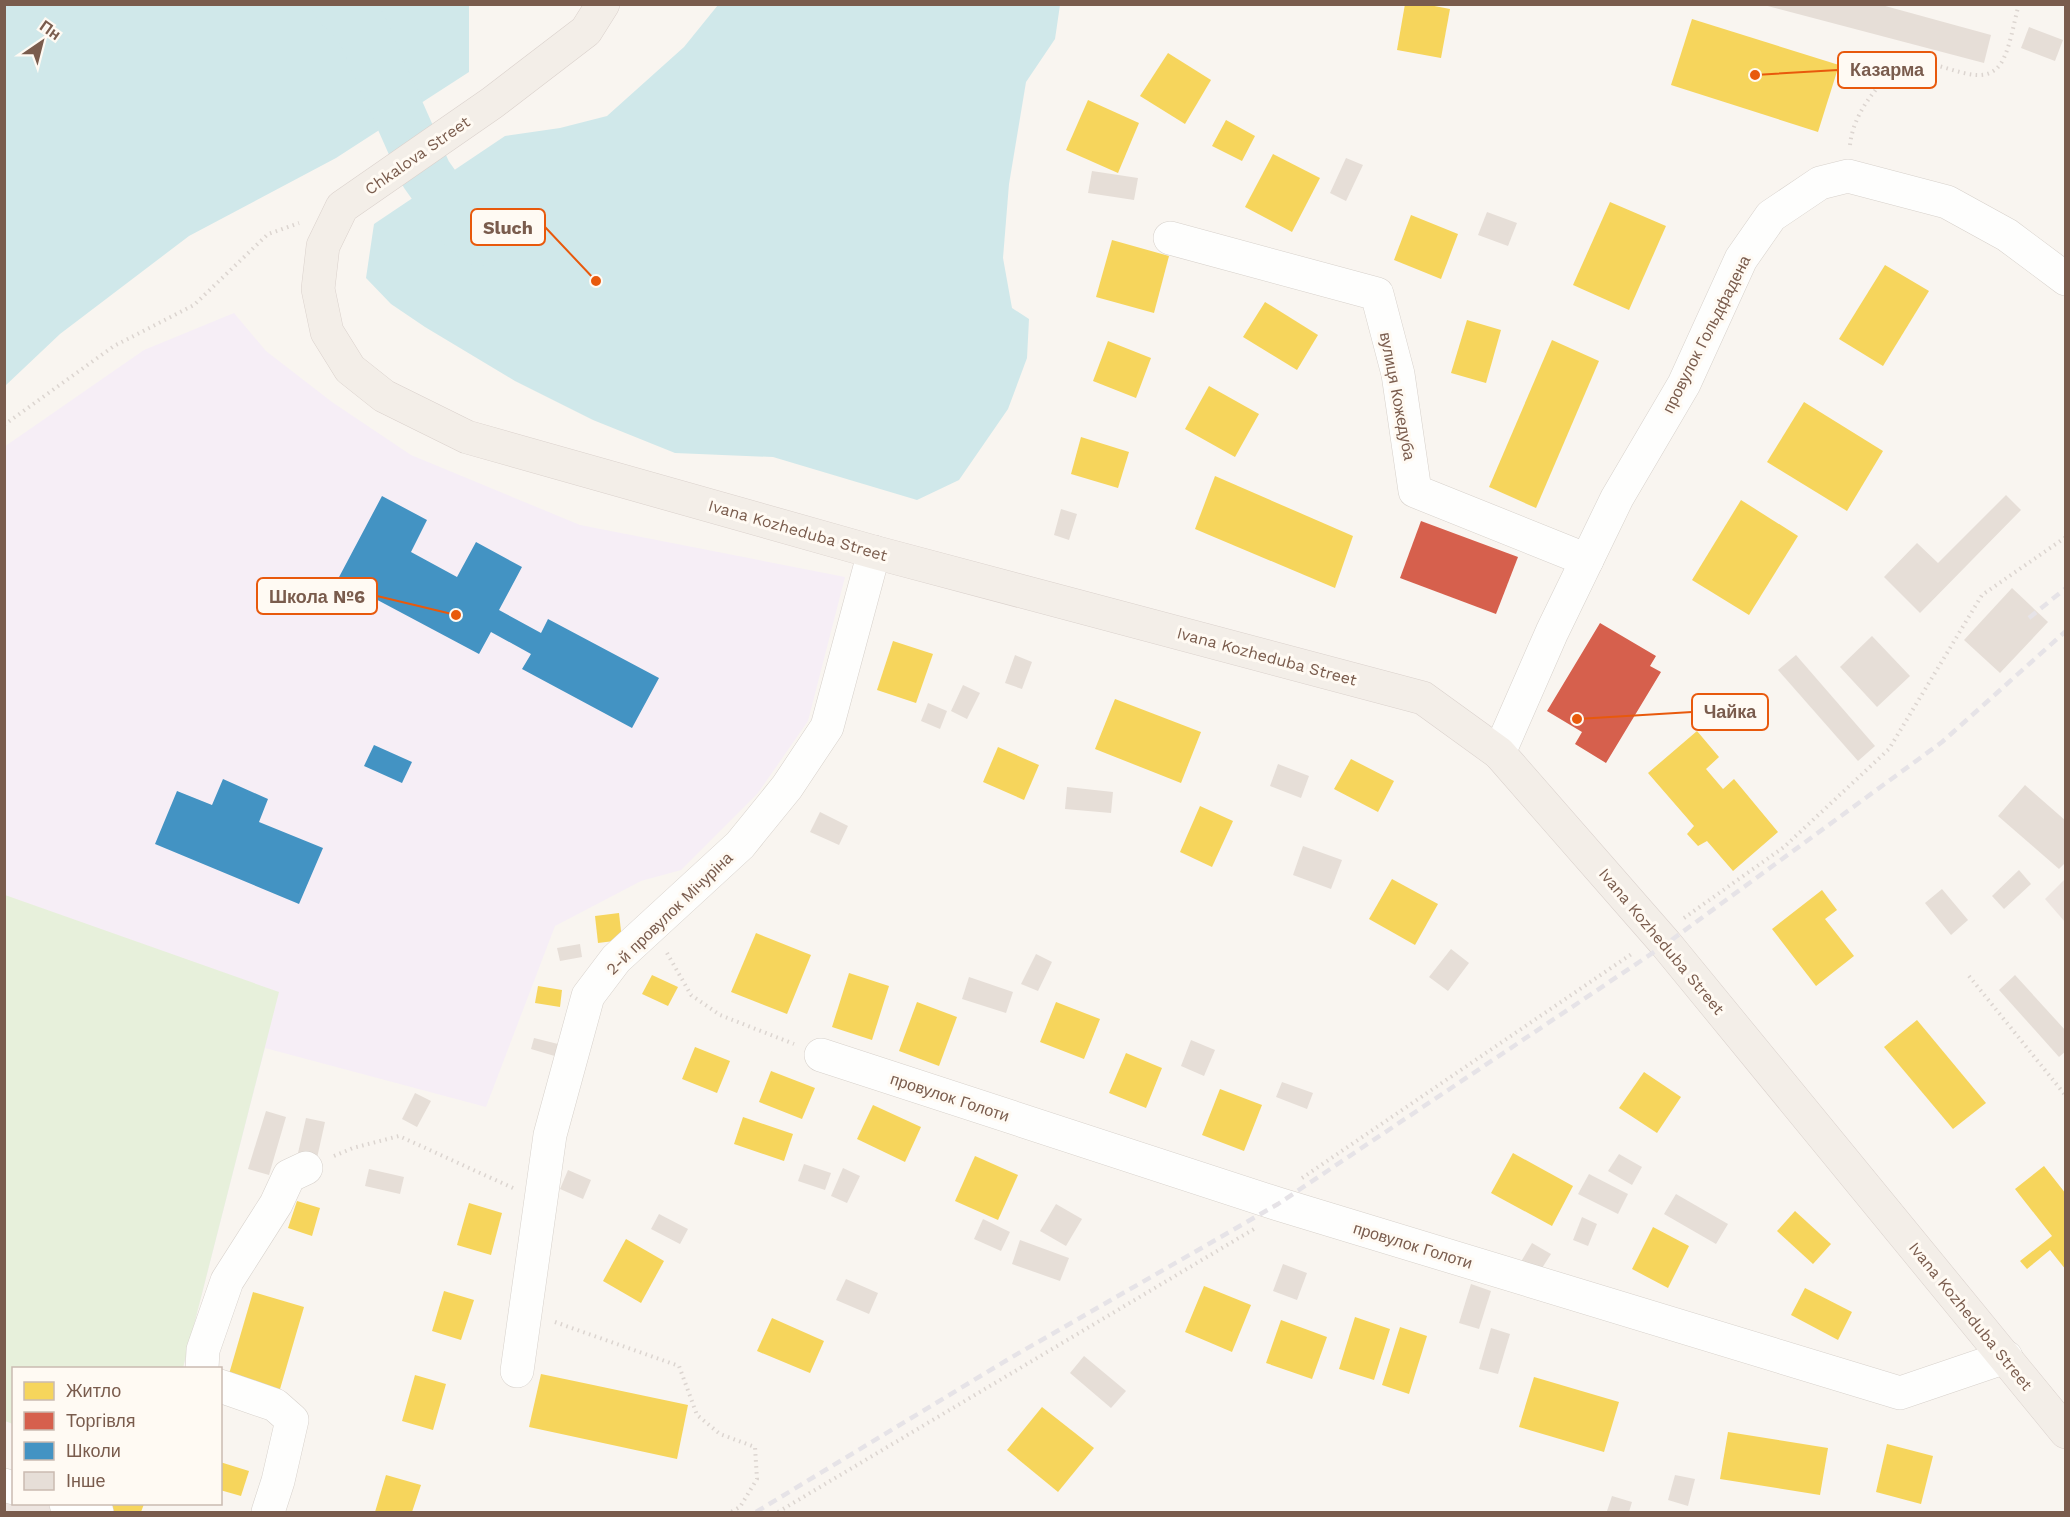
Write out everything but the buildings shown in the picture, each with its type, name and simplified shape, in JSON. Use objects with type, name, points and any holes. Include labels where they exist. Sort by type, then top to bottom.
[{"type":"main road","name":"Chkalova Street","points":[[342,207],[492,103],[585,31],[603,4]]},
{"type":"main road","name":"Ivana Kozheduba Street","points":[[342,207],[323,246],[318,289],[327,332],[350,369],[384,396],[467,437],[874,552],[1423,698],[1499,753],[1659,936],[2066,1432]]},
{"type":"street","name":"провулок Гольдфадена","points":[[1499,753],[1552,632],[1617,498],[1684,384],[1741,259],[1771,216],[1820,183],[1848,176],[1947,202],[2007,235],[2066,279]]},
{"type":"street","name":"вулиця Кожедуба","points":[[1170,238],[1377,294],[1398,374],[1415,491],[1587,560]]},
{"type":"street","name":"2-й провулок Мічуріна","points":[[517,1371],[550,1135],[588,996],[616,959],[741,845],[787,787],[827,727],[874,552]]},
{"type":"street","name":"провулок Голоти","points":[[821,1055],[1278,1204],[1900,1393],[2006,1357]]},
{"type":"street","points":[[202,1367],[202,1350],[227,1281],[276,1204],[289,1176],[306,1168]]},
{"type":"street","points":[[222,1387],[275,1404],[292,1420],[268,1512]]},
{"type":"street","points":[[73,1505],[97,1512]]},
{"type":"path","points":[[1848,176],[1851,138],[1861,108],[1895,68],[1924,61],[1984,76],[1998,68],[2006,53],[2019,4]]},
{"type":"path","points":[[4,425],[114,346],[194,305],[268,234],[342,207]]},
{"type":"path","points":[[778,1512],[1272,1218],[1282,1192],[1454,1073],[1659,936],[1784,846],[1889,749],[1982,595],[2066,537]]},
{"type":"path","points":[[652,926],[691,995],[720,1015],[821,1055]]},
{"type":"path","points":[[1969,976],[2066,1096]]},
{"type":"path","points":[[306,1168],[354,1148],[399,1136],[541,1201]]},
{"type":"path","points":[[526,1312],[679,1366],[697,1415],[720,1434],[755,1447],[757,1479],[740,1507],[731,1512]]},
{"type":"shaded area","points":[[234,313],[266,351],[332,402],[411,455],[580,525],[845,577],[808,721],[758,793],[681,870],[641,881],[555,926],[486,1107],[265,1048],[183,1367],[12,1367],[12,1424],[4,1421],[4,447],[144,350]]},
{"type":"shaded area","points":[[2065,879],[2065,922],[2045,899]]},
{"type":"shaded area","points":[[4,1490],[12,1505],[55,1505],[82,1512],[5,1512]]},
{"type":"green space","points":[[5,895],[279,992],[183,1367],[12,1367],[12,1424],[5,1421]]},
{"type":"water","points":[[5,4],[469,5],[469,72],[336,158],[189,236],[60,334],[5,386]]},
{"type":"water","points":[[718,5],[1060,5],[1055,39],[1026,82],[1009,184],[1003,258],[1012,308],[1029,319],[1027,358],[1008,409],[959,480],[917,500],[773,457],[675,453],[593,420],[515,381],[425,327],[391,304],[366,278],[374,224],[505,136],[560,128],[607,116],[684,47]]},
{"type":"waterway","points":[[338,4],[360,25],[426,174],[463,226],[478,240]]},
{"type":"railway","points":[[2029,618],[2066,588]]},
{"type":"railway","points":[[756,1512],[1012,1357],[1278,1204],[1666,944],[1942,742],[2066,631]]},
{"type":"place","name":"Казарма","points":[[1755,75]]},
{"type":"place","name":"Sluch","points":[[596,281]]},
{"type":"place","name":"Школа №6","points":[[456,615]]},
{"type":"place","name":"Чайка","points":[[1577,719]]}]
